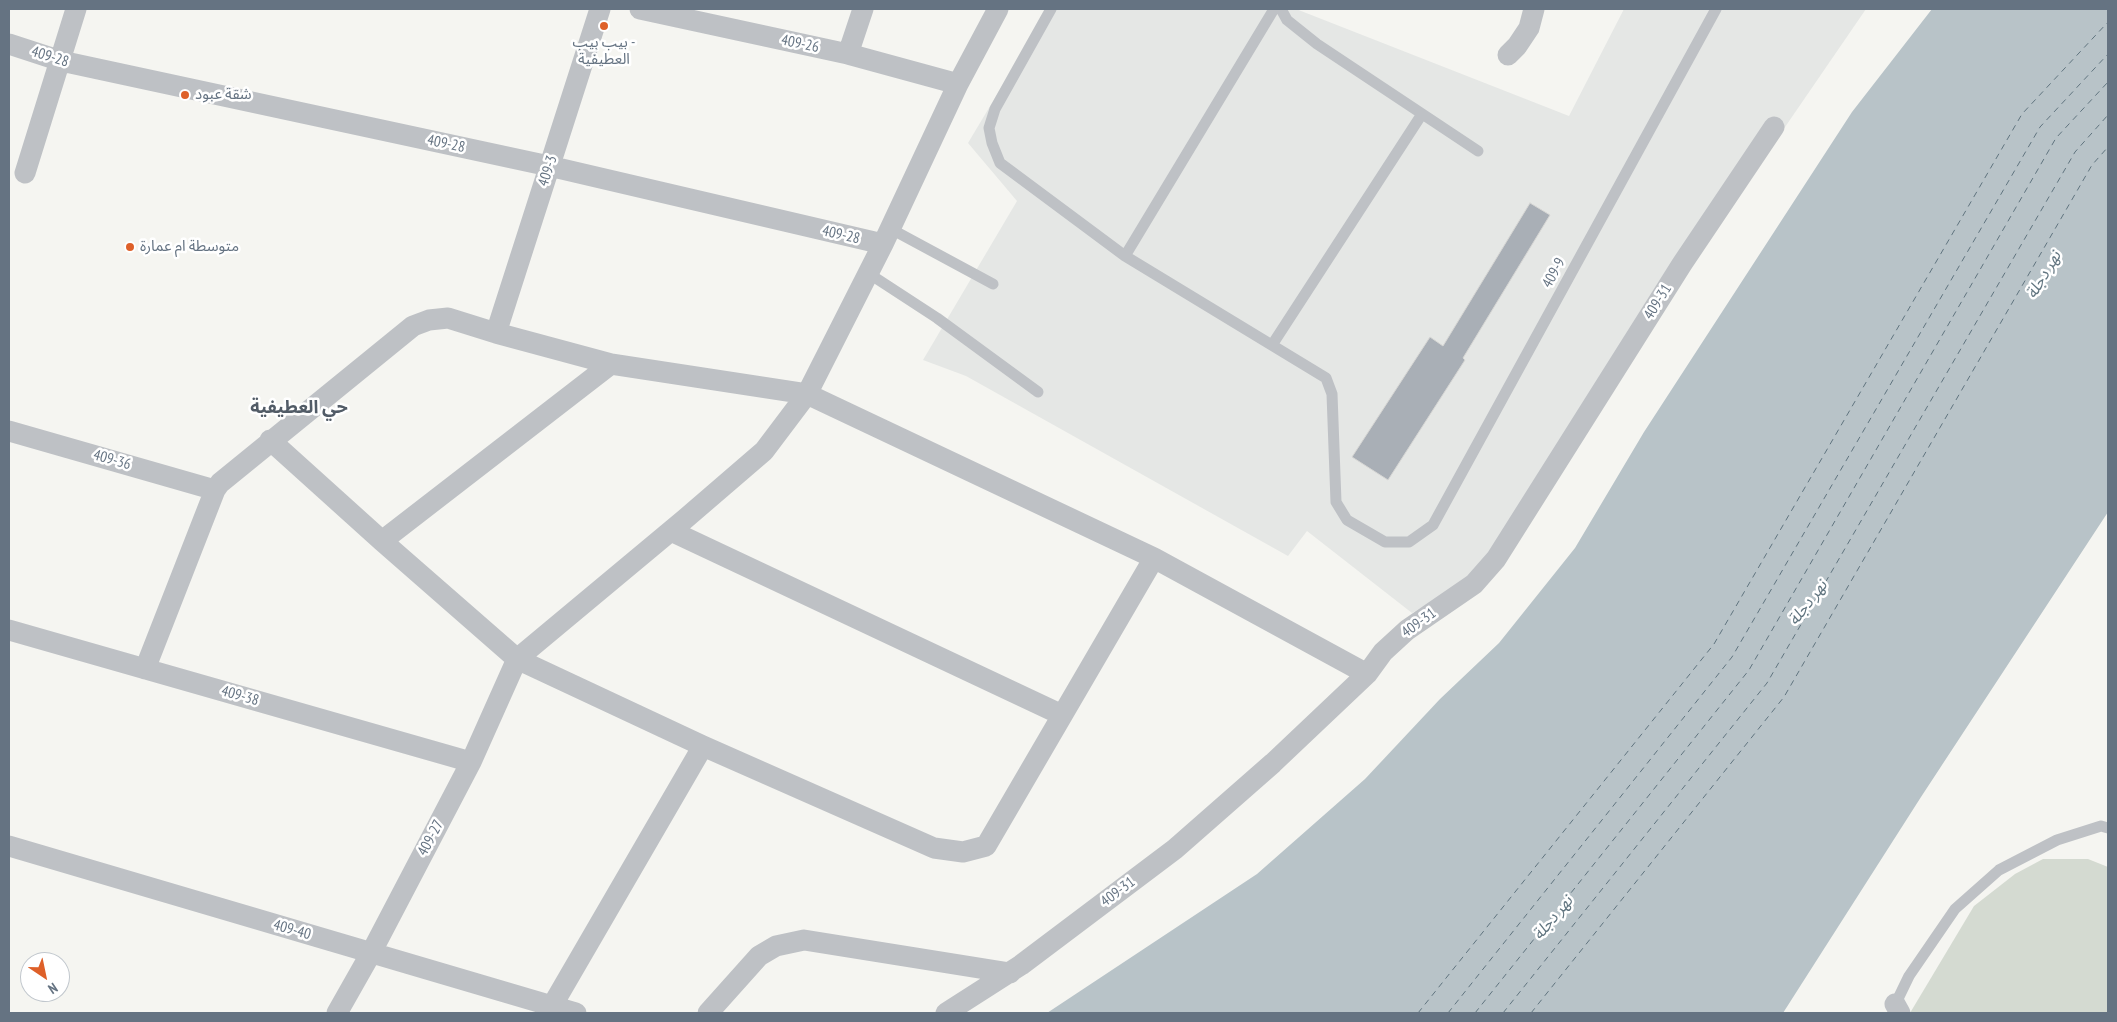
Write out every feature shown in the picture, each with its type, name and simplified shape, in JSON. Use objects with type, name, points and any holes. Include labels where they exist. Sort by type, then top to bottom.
[{"type":"street","points":[[26,173],[76,9]]},
{"type":"street","name":"409-3","points":[[496,333],[600,9]]},
{"type":"street","name":"409-26","points":[[640,9],[848,54],[958,84]]},
{"type":"street","points":[[848,54],[863,9]]},
{"type":"street","points":[[517,659],[764,451],[807,394],[887,237],[958,84],[998,9]]},
{"type":"street","points":[[1508,55],[1529,28],[1534,9]]},
{"type":"street","name":"409-28","points":[[9,44],[61,62],[887,237]]},
{"type":"street","name":"409-31","points":[[946,1013],[1010,973],[1175,849],[1273,763],[1367,674],[1383,652],[1407,630],[1474,584],[1496,559],[1682,264],[1774,127]]},
{"type":"street","points":[[145,669],[215,490],[225,477],[413,326],[429,320],[448,318],[611,364],[807,394],[1154,558],[1367,674]]},
{"type":"street","points":[[382,541],[611,364]]},
{"type":"street","name":"409-36","points":[[9,431],[215,490]]},
{"type":"street","points":[[270,440],[517,659],[703,746],[934,848],[963,852],[986,846],[1154,558]]},
{"type":"street","points":[[671,531],[1062,715]]},
{"type":"street","name":"409-38","points":[[9,630],[471,762]]},
{"type":"street","name":"409-27","points":[[337,1013],[371,953],[471,762],[517,659]]},
{"type":"street","points":[[552,1006],[703,746]]},
{"type":"street","name":"409-40","points":[[9,846],[576,1013]]},
{"type":"street","points":[[708,1013],[759,956],[776,946],[804,940],[1010,973]]},
{"type":"lane","points":[[1052,9],[995,110],[988,128],[1000,163],[1125,256],[1272,345],[1422,114]]},
{"type":"lane","points":[[1125,256],[1274,9]]},
{"type":"lane","points":[[1281,9],[1286,20],[1317,44],[1478,151]]},
{"type":"lane","name":"409-9","points":[[1272,345],[1326,378],[1332,394],[1336,502],[1347,520],[1385,542],[1409,542],[1433,525],[1716,9]]},
{"type":"lane","points":[[887,237],[993,284]]},
{"type":"lane","points":[[868,273],[937,318],[1038,392]]},
{"type":"lane","points":[[1896,1010],[1909,976],[1955,909],[1999,870],[2056,840],[2101,826],[2108,828]]},
{"type":"shaded area","points":[[1048,9],[1296,9],[1569,116],[1624,9],[1866,9],[1477,576],[1412,613],[1307,531],[1288,556],[966,376],[923,360],[1017,201],[968,143]]},
{"type":"shaded area","points":[[2043,859],[2088,859],[2108,867],[2108,1013],[1910,1013],[1974,906],[2015,874]]},
{"type":"water","name":"نهر دجلة","points":[[1932,9],[2108,9],[2108,512],[1921,797],[1783,1013],[1047,1013],[1257,874],[1365,779],[1440,699],[1499,643],[1575,548],[1644,432],[1852,112]]},
{"type":"building","points":[[1530,203],[1550,215],[1463,358],[1465,360],[1388,480],[1352,457],[1430,337],[1443,346]]},
{"type":"ferry route","points":[[1418,1013],[1714,644],[2022,114],[2108,22]]},
{"type":"ferry route","points":[[1448,1013],[1732,657],[2040,127],[2108,54]]},
{"type":"ferry route","points":[[1475,1013],[1749,670],[2056,138],[2108,82]]},
{"type":"ferry route","points":[[1503,1013],[1767,683],[2075,152],[2108,115]]},
{"type":"ferry route","points":[[1531,1013],[1784,697],[2092,165],[2108,147]]},
{"type":"place","name":"بيب بيب - العطيفية","points":[[604,26]]},
{"type":"place","name":"شقة عبود","points":[[185,95]]},
{"type":"place","name":"متوسطة ام عمارة","points":[[130,247]]},
{"type":"district","name":"حي العطيفية","points":[[299,408]]}]
